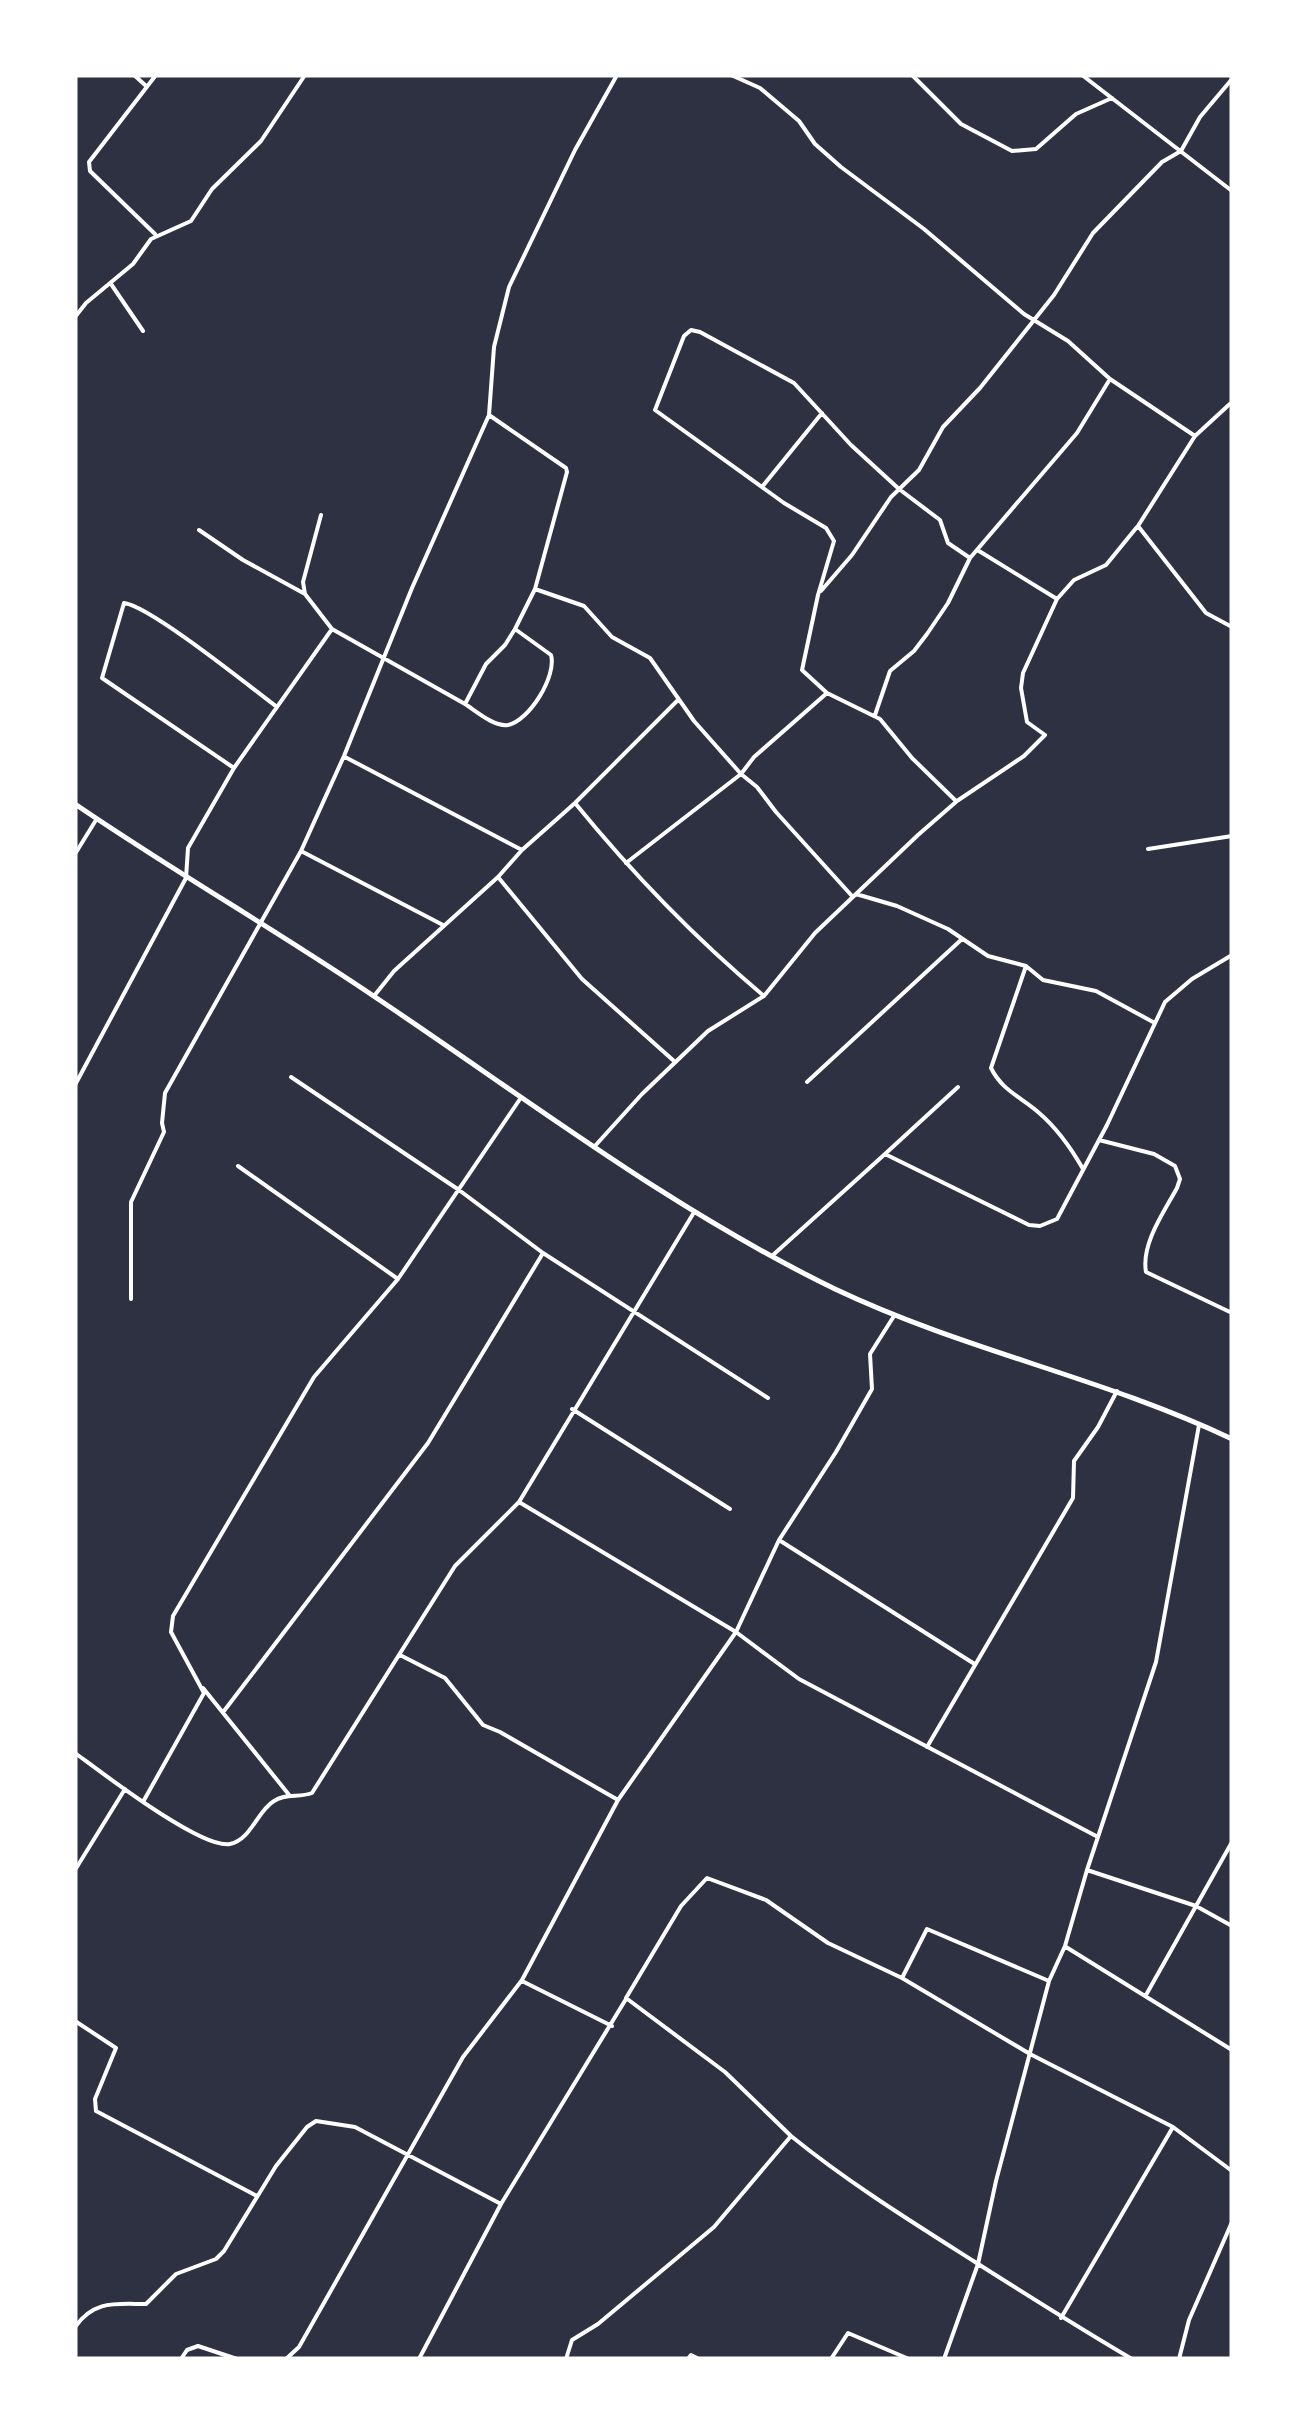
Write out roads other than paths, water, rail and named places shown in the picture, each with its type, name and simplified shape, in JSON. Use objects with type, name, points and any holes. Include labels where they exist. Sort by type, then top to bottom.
[{"type":"street","points":[[134,75],[147,87]]},
{"type":"street","points":[[156,75],[88,162],[90,171],[156,235]]},
{"type":"street","points":[[75,317],[133,264],[156,235],[191,221],[216,184],[260,141],[305,75]]},
{"type":"street","points":[[132,1299],[131,1202],[164,1132],[165,1093],[301,852],[344,756],[489,415],[494,347],[509,287],[574,150],[614,78],[606,75]]},
{"type":"street","points":[[731,75],[760,88],[799,121],[815,144],[841,168],[924,229],[989,287],[1068,341],[1110,379],[1195,436]]},
{"type":"street","points":[[740,80],[747,75]]},
{"type":"street","points":[[912,75],[961,124],[1012,151],[1036,149],[1076,114],[1112,98]]},
{"type":"street","points":[[1082,75],[1232,191]]},
{"type":"street","points":[[818,595],[852,556],[876,517],[918,470],[943,426],[980,388],[1035,320],[1092,233],[1162,162],[1181,151],[1200,117],[1232,79]]},
{"type":"street","points":[[111,284],[143,331]]},
{"type":"street","points":[[956,801],[874,715],[826,692],[802,670],[818,595],[834,548],[832,534],[655,410],[687,333],[700,332],[794,383],[851,445],[936,516],[948,543],[970,558]]},
{"type":"street","points":[[874,715],[890,672],[928,634],[970,558],[1077,433],[1110,379]]},
{"type":"street","points":[[594,1146],[708,1031],[764,996],[815,933],[956,801],[1024,756],[1045,735],[1028,722],[1021,688],[1023,672],[1057,599],[1074,580],[1106,566],[1138,526],[1195,436],[1232,402]]},
{"type":"street","points":[[762,486],[823,412]]},
{"type":"street","points":[[465,704],[486,664],[515,629],[535,588],[566,468],[489,415]]},
{"type":"street","points":[[305,594],[303,582],[321,515]]},
{"type":"street","points":[[1138,526],[1206,613],[1232,626]]},
{"type":"street","points":[[199,530],[305,594],[332,629],[496,722],[508,725],[544,693],[552,668],[551,655],[515,629]]},
{"type":"street","points":[[979,550],[1057,599]]},
{"type":"street","points":[[535,588],[584,606],[612,637],[650,658],[678,700],[741,774],[758,787],[776,812],[854,895],[897,906],[988,956],[1026,966],[1043,980],[1096,992],[1153,1022]]},
{"type":"street","points":[[234,768],[102,678],[124,604],[153,616],[277,707]]},
{"type":"street","points":[[75,1084],[186,878],[188,848],[234,768],[332,629]]},
{"type":"street","points":[[626,863],[741,774],[754,757],[826,692]]},
{"type":"street","points":[[374,996],[394,971],[498,877],[678,700]]},
{"type":"street","points":[[344,756],[522,850]]},
{"type":"street","points":[[575,803],[626,863],[714,954],[764,996]]},
{"type":"street","points":[[75,804],[374,996],[693,1214],[894,1316],[1117,1391],[1232,1439]]},
{"type":"street","points":[[75,854],[97,819]]},
{"type":"street","points":[[1148,849],[1232,836]]},
{"type":"street","points":[[301,852],[444,925]]},
{"type":"street","points":[[498,877],[582,979],[675,1062]]},
{"type":"street","points":[[807,1082],[962,939]]},
{"type":"street","points":[[886,1154],[1029,1225],[1056,1220],[1099,1140],[1153,1022],[1172,993],[1232,955]]},
{"type":"street","points":[[1026,966],[991,1068],[1001,1086],[1058,1132],[1083,1169]]},
{"type":"street","points":[[292,1077],[543,1252],[768,1398]]},
{"type":"street","points":[[771,1256],[958,1087]]},
{"type":"street","points":[[290,1796],[204,1688],[171,1632],[173,1616],[314,1378],[398,1278],[520,1099]]},
{"type":"street","points":[[1099,1140],[1154,1154],[1175,1166],[1180,1179],[1178,1188],[1150,1244],[1144,1262],[1146,1272],[1232,1313]]},
{"type":"street","points":[[238,1166],[398,1278]]},
{"type":"street","points":[[75,1754],[195,1834],[231,1844],[242,1838],[270,1803],[290,1796],[307,1796],[318,1786],[455,1566],[518,1502],[693,1214]]},
{"type":"street","points":[[224,1711],[428,1442],[543,1252]]},
{"type":"street","points":[[286,2359],[299,2348],[463,2057],[522,1980],[618,1800],[736,1632],[779,1540],[872,1390],[870,1354],[894,1316]]},
{"type":"street","points":[[927,1747],[1073,1498],[1074,1462],[1117,1391]]},
{"type":"street","points":[[572,1409],[730,1509]]},
{"type":"street","points":[[944,2359],[978,2264],[1050,1981],[1065,1946],[1086,1870],[1156,1662],[1199,1423]]},
{"type":"street","points":[[518,1502],[736,1632],[799,1679],[1099,1837]]},
{"type":"street","points":[[779,1540],[975,1664]]},
{"type":"street","points":[[399,1655],[444,1678],[483,1725],[618,1800]]},
{"type":"street","points":[[143,1802],[202,1699],[204,1688]]},
{"type":"street","points":[[75,1870],[125,1789]]},
{"type":"street","points":[[1146,1995],[1232,1842]]},
{"type":"street","points":[[1086,1870],[1196,1906],[1232,1926]]},
{"type":"street","points":[[420,2359],[501,2204],[681,1906],[707,1878],[766,1900],[828,1943],[902,1978],[1030,2054],[1173,2127],[1232,2171]]},
{"type":"street","points":[[902,1978],[927,1929],[1050,1981]]},
{"type":"street","points":[[1065,1946],[1232,2050]]},
{"type":"street","points":[[522,1980],[612,2026]]},
{"type":"street","points":[[626,1998],[725,2072],[791,2136],[831,2168],[1061,2318],[1132,2359]]},
{"type":"street","points":[[75,2021],[116,2048],[95,2100],[96,2112],[257,2196]]},
{"type":"street","points":[[75,2327],[98,2305],[146,2304],[176,2274],[216,2259],[306,2126],[316,2121],[355,2127],[501,2204]]},
{"type":"street","points":[[1061,2318],[1173,2127]]},
{"type":"street","points":[[566,2359],[572,2340],[598,2324],[714,2227],[791,2136]]},
{"type":"street","points":[[1179,2359],[1189,2320],[1232,2222]]},
{"type":"street","points":[[831,2359],[848,2332],[909,2359]]},
{"type":"street","points":[[181,2359],[187,2350],[198,2346],[237,2359]]},
{"type":"street","points":[[688,2359],[691,2355],[700,2359]]}]
